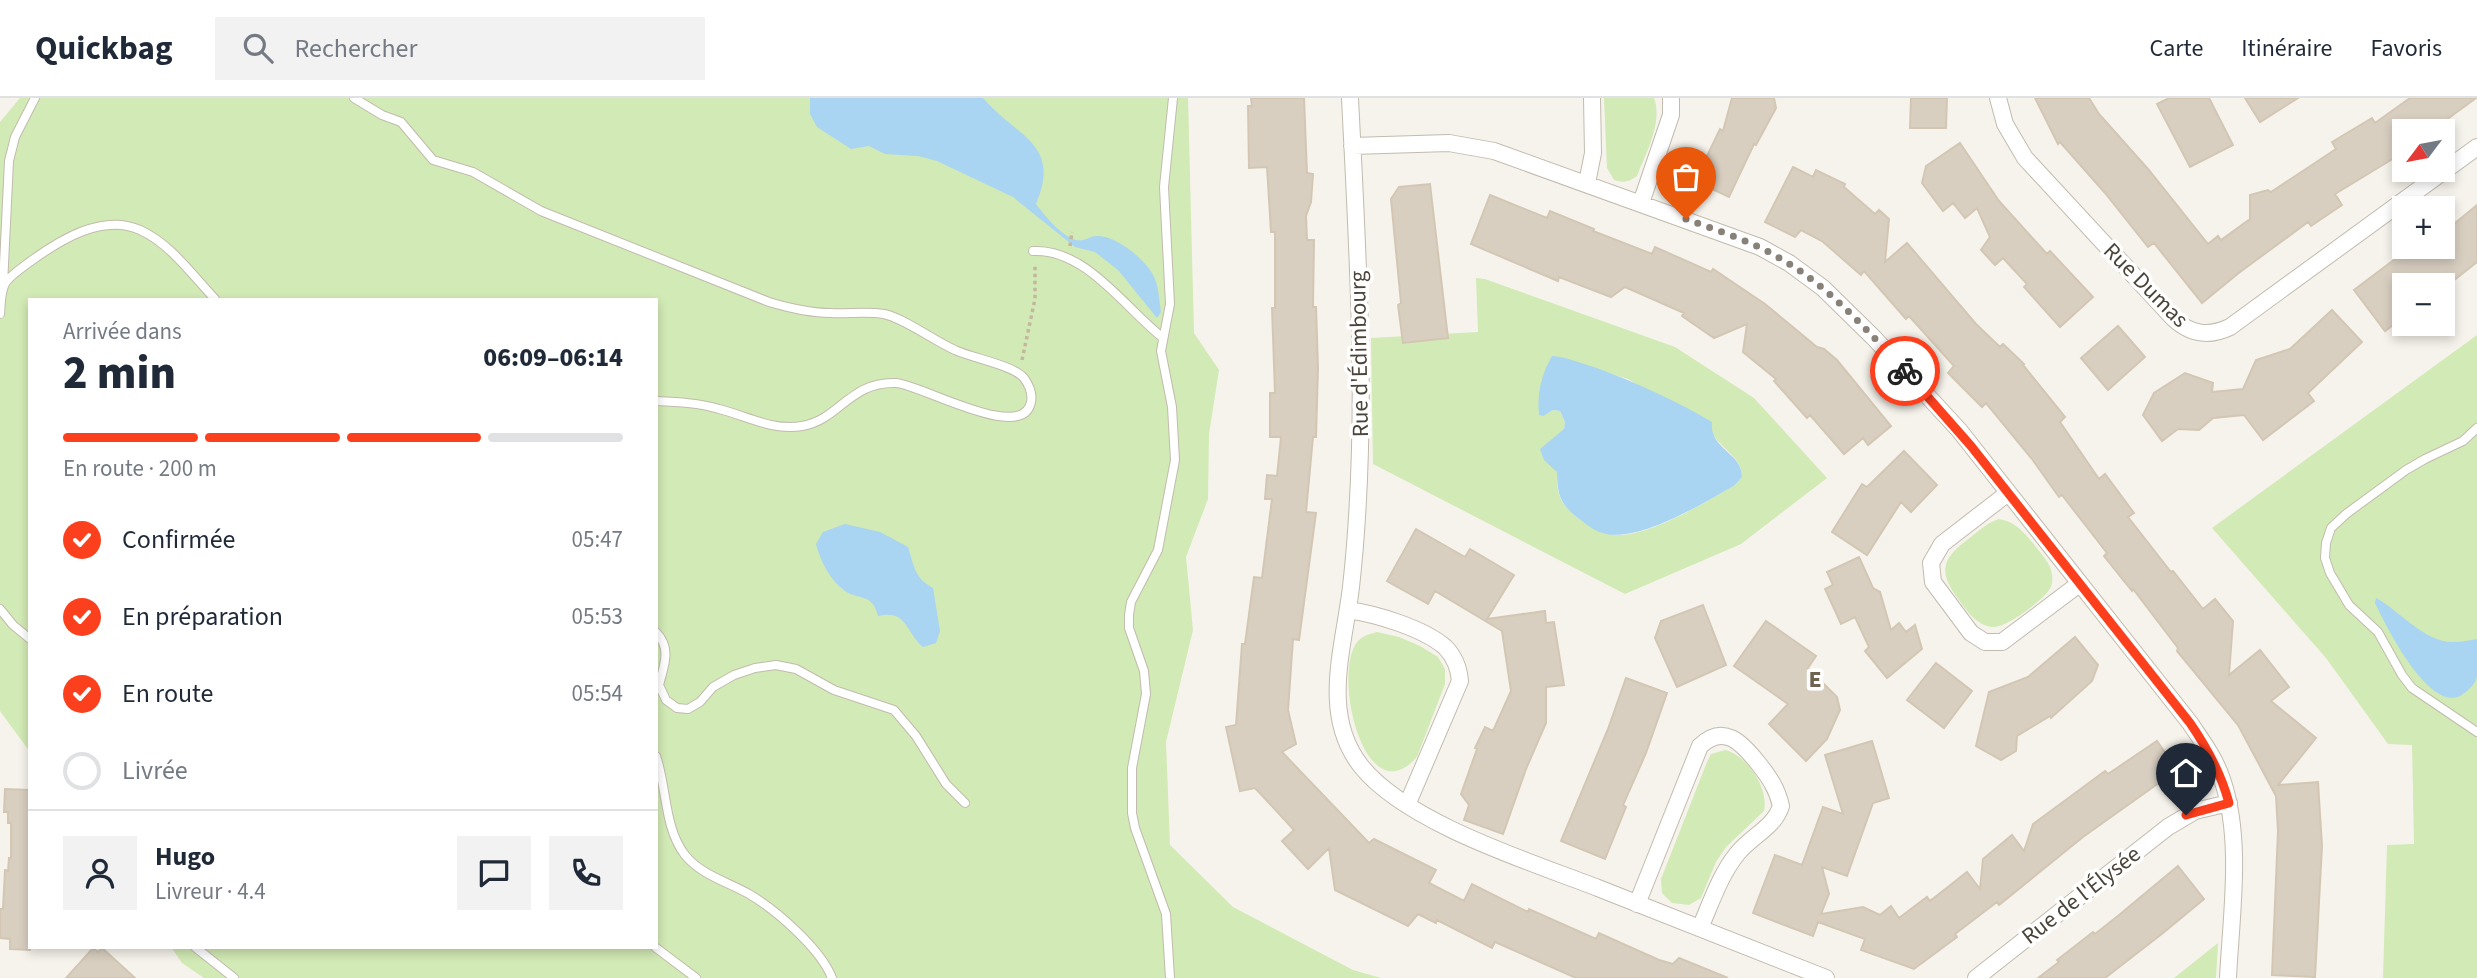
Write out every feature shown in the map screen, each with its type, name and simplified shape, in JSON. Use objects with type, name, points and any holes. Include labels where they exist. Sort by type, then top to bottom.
[{"type":"street","name":"Rue d'Édimbourg","points":[[1350,98],[1361,430],[1358,510],[1338,682],[1341,726],[1349,746],[1361,766],[1385,790],[1407,805],[1465,835],[1826,978]]},
{"type":"street","points":[[1587,183],[1593,153],[1592,98]]},
{"type":"street","points":[[1641,203],[1671,115],[1671,98]]},
{"type":"street","name":"Rue Dumas","points":[[1998,98],[2005,124],[2025,158],[2173,318],[2185,328],[2204,334],[2213,334],[2230,327],[2477,147]]},
{"type":"street","points":[[1352,146],[1449,143],[1494,150],[1760,247],[1801,271],[1823,288],[1931,399],[2202,740],[2222,777],[2229,803],[2234,851],[2228,978]]},
{"type":"street","points":[[2008,493],[1942,544],[1931,563],[1933,582],[1970,633],[1985,642],[2002,642],[2079,584]]},
{"type":"street","points":[[1348,610],[1369,614],[1428,636],[1447,649],[1458,668],[1460,681],[1407,805]]},
{"type":"street","points":[[1637,904],[1700,746],[1706,740],[1727,736],[1744,746],[1775,785],[1781,806],[1772,823],[1746,843],[1730,863],[1700,928]]},
{"type":"street","name":"Rue de l'Élysée","points":[[1976,978],[2168,827],[2195,811],[2229,803]]},
{"type":"lane","points":[[0,314],[9,162],[15,137],[35,98]]},
{"type":"lane","points":[[354,98],[401,122],[433,160],[473,172],[541,211],[769,302],[794,309],[827,313],[886,315],[954,350],[1019,373],[1031,389],[1032,401],[1022,415],[1009,418],[988,415],[897,383],[875,384],[860,389],[818,420],[804,426],[782,428],[700,404],[658,401]]},
{"type":"lane","points":[[1170,978],[1166,915],[1132,813],[1132,768],[1146,694],[1144,671],[1129,628],[1131,602],[1158,550],[1175,460],[1172,407],[1161,351],[1170,304],[1164,187],[1172,98]]},
{"type":"lane","points":[[2,291],[6,282],[59,241],[100,226],[118,226],[138,229],[154,238],[175,256],[214,298]]},
{"type":"lane","points":[[1033,251],[1045,250],[1082,267],[1107,285],[1162,337]]},
{"type":"lane","points":[[2477,428],[2463,441],[2406,470],[2346,514],[2331,528],[2325,558],[2330,573],[2349,605],[2378,632],[2412,688],[2477,732]]},
{"type":"lane","points":[[0,609],[28,637]]},
{"type":"lane","points":[[658,634],[664,642],[667,653],[659,685],[666,700],[677,708],[688,709],[700,702],[713,687],[734,675],[755,668],[776,665],[796,669],[834,690],[894,709],[916,736],[946,784],[965,803]]},
{"type":"lane","points":[[658,766],[672,827],[686,856],[707,873],[751,895],[812,944],[824,959],[832,978]]},
{"type":"lane","points":[[198,949],[234,978]]},
{"type":"lane","points":[[658,949],[696,978]]},
{"type":"path","points":[[1070,246],[1072,232]]},
{"type":"path","points":[[1019,373],[1034,299],[1033,251]]},
{"type":"green space","points":[[20,98],[1188,98],[1194,333],[1219,370],[1209,434],[1208,499],[1186,557],[1193,630],[1166,742],[1170,845],[1233,907],[1353,970],[1381,978],[204,978],[182,963],[172,949],[658,949],[658,298],[28,298],[28,749],[0,711],[0,122]]},
{"type":"green space","points":[[1604,98],[1654,98],[1656,117],[1652,137],[1637,176],[1629,181],[1614,180],[1607,168]]},
{"type":"green space","points":[[1476,278],[1675,347],[1754,398],[1827,478],[1741,544],[1625,594],[1373,464],[1371,338],[1478,332]],"holes":[[[1559,357],[1628,379],[1711,431],[1735,458],[1742,477],[1735,485],[1661,525],[1616,535],[1591,527],[1563,503],[1558,492],[1557,472],[1553,466],[1549,443],[1564,430],[1565,422],[1560,411],[1553,410],[1548,413]]]},
{"type":"green space","points":[[2477,335],[2477,978],[2383,978],[2387,845],[2414,844],[2412,745],[2388,744],[2326,658],[2212,528]]},
{"type":"green space","points":[[1999,519],[2014,525],[2033,543],[2050,566],[2052,581],[2045,595],[2031,607],[2014,619],[1992,627],[1980,623],[1967,611],[1950,586],[1945,569],[1956,549],[1985,526]]},
{"type":"green space","points":[[1377,632],[1420,646],[1438,657],[1445,669],[1445,684],[1417,757],[1398,770],[1382,768],[1368,755],[1351,707],[1348,680],[1351,657],[1358,641]]},
{"type":"green space","points":[[1725,750],[1741,758],[1755,774],[1763,792],[1764,811],[1726,847],[1716,862],[1701,898],[1689,905],[1672,903],[1662,893],[1661,879],[1707,762],[1711,754]]},
{"type":"green space","points":[[2218,943],[2216,978],[2174,978]]},
{"type":"water","points":[[810,98],[983,98],[1032,143],[1039,154],[1043,167],[1043,184],[1036,204],[1044,214],[1070,238],[1084,240],[1094,236],[1112,239],[1137,255],[1155,279],[1161,312],[1157,318],[1118,270],[1095,252],[1075,247],[1013,197],[937,161],[918,156],[885,154],[869,146],[851,149],[817,127],[810,114]]},
{"type":"water","points":[[1552,356],[1594,367],[1625,379],[1712,422],[1715,438],[1737,462],[1742,477],[1735,485],[1707,501],[1672,519],[1637,532],[1606,534],[1591,528],[1563,503],[1557,472],[1544,460],[1540,449],[1564,429],[1565,422],[1560,411],[1553,410],[1543,416],[1539,415],[1541,385]]},
{"type":"water","points":[[845,524],[880,532],[908,547],[918,575],[933,588],[940,631],[936,643],[923,647],[900,619],[888,615],[878,616],[869,600],[845,591],[830,576],[816,544],[823,532]]},
{"type":"water","points":[[2376,598],[2433,637],[2454,642],[2477,639],[2477,676],[2471,688],[2460,696],[2448,697],[2435,691],[2422,679],[2388,629],[2375,603]]},
{"type":"building","points":[[1251,98],[1304,98],[1307,173],[1313,174],[1311,202],[1306,216],[1307,240],[1314,240],[1313,307],[1316,307],[1318,368],[1316,437],[1313,437],[1306,512],[1316,513],[1299,640],[1293,639],[1288,710],[1296,744],[1282,752],[1369,843],[1374,839],[1436,870],[1429,883],[1464,901],[1472,884],[1528,912],[1529,909],[1596,939],[1599,933],[1659,960],[1673,964],[1679,958],[1728,978],[1576,978],[1495,942],[1492,948],[1437,920],[1436,923],[1418,914],[1408,926],[1335,890],[1329,848],[1308,869],[1282,841],[1294,830],[1255,788],[1240,791],[1226,727],[1236,725],[1242,644],[1245,644],[1254,577],[1262,578],[1272,499],[1265,499],[1267,475],[1277,476],[1281,437],[1270,437],[1270,393],[1275,393],[1272,308],[1275,308],[1275,232],[1271,232],[1267,167],[1249,168],[1248,106],[1252,106]]},
{"type":"building","points":[[1732,98],[1774,98],[1776,108],[1756,145],[1754,144],[1729,197],[1695,181],[1720,129],[1723,131]]},
{"type":"building","points":[[1911,98],[1947,98],[1946,128],[1910,128]]},
{"type":"building","points":[[2035,98],[2089,98],[2099,114],[2148,169],[2208,244],[2218,236],[2221,240],[2250,219],[2250,195],[2268,190],[2271,192],[2336,149],[2332,142],[2372,118],[2375,123],[2410,98],[2476,98],[2447,119],[2392,119],[2392,159],[2335,194],[2342,205],[2311,226],[2308,222],[2202,303],[2154,243],[2148,247],[2105,193],[2060,142],[2058,144]]},
{"type":"building","points":[[2169,98],[2209,98],[2233,145],[2190,167],[2157,104]]},
{"type":"building","points":[[2245,98],[2298,98],[2260,122]]},
{"type":"building","points":[[1960,143],[1999,201],[2047,254],[2050,251],[2093,297],[2060,327],[2024,287],[2027,284],[2003,258],[1995,265],[1981,250],[1990,237],[1977,208],[1965,218],[1953,203],[1943,211],[1922,183],[1926,166]]},
{"type":"building","points":[[1793,167],[1813,177],[1816,170],[1845,184],[1844,187],[1875,214],[1879,210],[1889,219],[1885,262],[1907,243],[1976,324],[2000,347],[2003,344],[2024,364],[2065,417],[2060,422],[2099,479],[2105,474],[2134,513],[2128,517],[2171,572],[2173,571],[2203,609],[2215,599],[2233,621],[2229,675],[2260,650],[2289,687],[2271,701],[2316,738],[2278,785],[2318,782],[2322,846],[2315,977],[2272,975],[2278,831],[2276,796],[2238,725],[2177,651],[2178,648],[2133,589],[2132,591],[2104,556],[2107,553],[2062,495],[2059,497],[1986,403],[1982,407],[1948,373],[1954,366],[1909,316],[1906,319],[1864,271],[1861,275],[1822,241],[1801,230],[1795,237],[1765,222]]},
{"type":"building","points":[[1430,184],[1448,338],[1403,343],[1391,199],[1399,187]]},
{"type":"building","points":[[1490,195],[1547,218],[1550,211],[1652,254],[1655,247],[1711,272],[1713,269],[1765,304],[1837,360],[1891,426],[1868,445],[1863,438],[1844,454],[1810,415],[1807,418],[1774,381],[1776,379],[1743,352],[1747,324],[1714,338],[1682,316],[1684,313],[1625,287],[1611,297],[1559,277],[1558,281],[1471,244]]},
{"type":"building","points":[[2477,205],[2477,262],[2455,279],[2455,273],[2392,273],[2392,326],[2385,331],[2354,290],[2395,259],[2455,259],[2455,223]]},
{"type":"building","points":[[2332,310],[2362,342],[2308,393],[2314,401],[2263,440],[2244,415],[2213,418],[2199,430],[2178,429],[2162,441],[2143,415],[2154,393],[2185,373],[2213,383],[2212,392],[2243,389],[2256,360],[2290,349]]},
{"type":"building","points":[[2118,326],[2145,357],[2108,390],[2081,358]]},
{"type":"building","points":[[1904,451],[1937,485],[1911,512],[1901,502],[1867,555],[1832,532],[1862,484],[1867,487]]},
{"type":"building","points":[[1416,529],[1465,557],[1470,549],[1514,575],[1487,619],[1545,611],[1546,623],[1554,622],[1564,685],[1546,687],[1546,723],[1503,834],[1464,820],[1469,805],[1461,794],[1477,749],[1475,748],[1485,727],[1493,731],[1511,691],[1502,631],[1435,591],[1428,604],[1387,581]]},
{"type":"building","points":[[1859,557],[1873,588],[1880,592],[1891,630],[1899,623],[1906,632],[1915,625],[1922,649],[1887,678],[1865,651],[1869,647],[1855,617],[1841,624],[1825,589],[1833,585],[1827,572]]},
{"type":"building","points":[[1703,605],[1726,665],[1677,687],[1655,638],[1661,621]]},
{"type":"building","points":[[1766,621],[1816,656],[1808,668],[1837,697],[1840,710],[1827,739],[1806,761],[1769,724],[1788,704],[1734,666]]},
{"type":"building","points":[[2075,637],[2098,665],[2092,681],[2051,718],[2050,716],[2017,736],[2016,751],[2001,760],[1976,746],[1989,692],[2028,677]]},
{"type":"building","points":[[1936,663],[1972,691],[1944,728],[1907,700]]},
{"type":"building","points":[[1626,678],[1667,693],[1605,859],[1561,841],[1608,729]]},
{"type":"building","points":[[1872,741],[1889,798],[1873,803],[1847,876],[1822,867],[1829,894],[1821,914],[1863,907],[1880,915],[1891,906],[1899,918],[1927,897],[1930,901],[1967,872],[1980,889],[1983,859],[2012,835],[2024,851],[2033,824],[2105,771],[2108,774],[2157,741],[2177,770],[2083,837],[1999,905],[1997,902],[1955,934],[1957,937],[1914,969],[1861,950],[1865,939],[1818,922],[1813,936],[1753,913],[1775,855],[1802,865],[1823,807],[1843,814],[1825,755]]},
{"type":"building","points":[[5,789],[28,790],[30,950],[10,949],[10,939],[0,938],[0,909],[3,909],[5,870],[8,871],[11,858],[11,823],[8,823],[8,812],[4,812]]},
{"type":"building","points":[[2178,866],[2204,899],[2163,933],[2105,978],[2038,978],[2059,962],[2057,960],[2093,932],[2095,934]]},
{"type":"building","points":[[92,949],[98,952],[103,949],[135,978],[66,978]]},
{"type":"way so far","points":[[1686,219],[1760,247],[1801,271],[1836,300],[1905,371]]},
{"type":"district","name":"E","points":[[1815,679]]},
{"type":"route","points":[[1905,371],[1971,446],[2190,723],[2209,751],[2222,777],[2229,803],[2186,815]]}]
